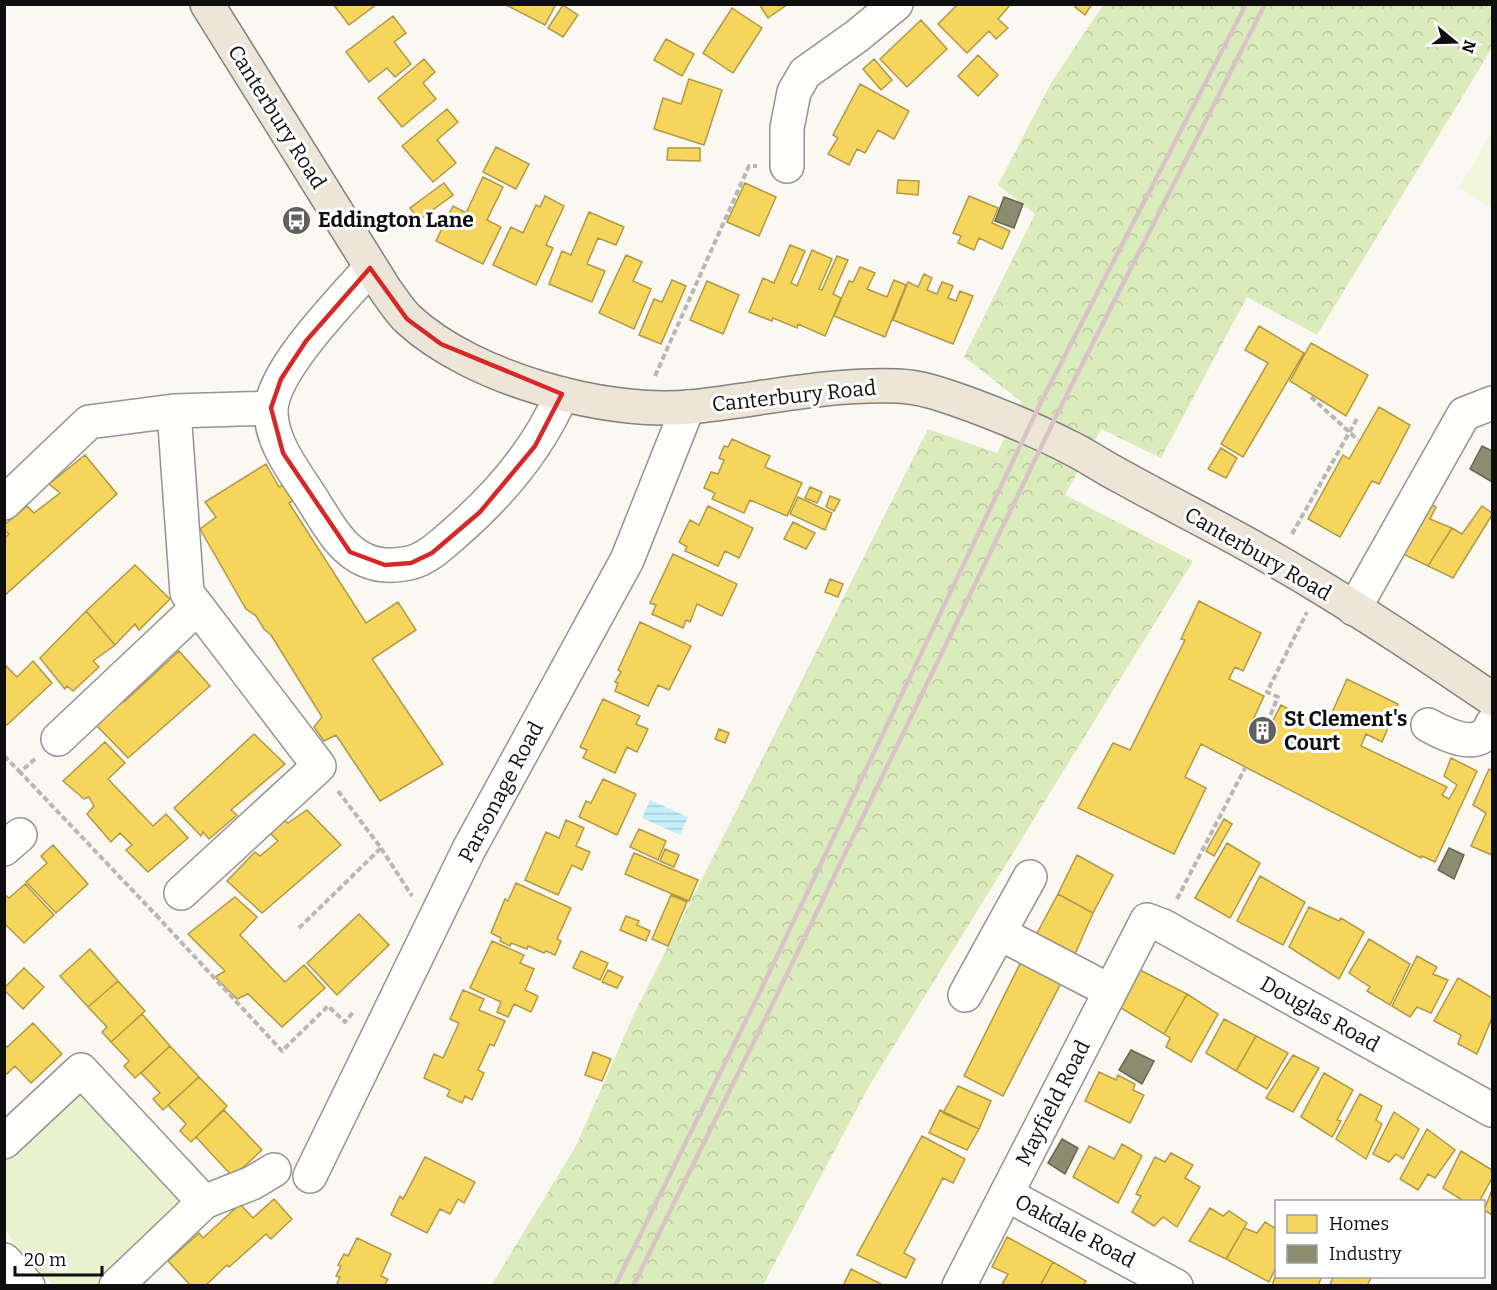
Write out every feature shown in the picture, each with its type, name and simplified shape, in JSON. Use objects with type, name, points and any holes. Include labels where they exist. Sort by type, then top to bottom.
[{"type":"main road","name":"Canterbury Road","points":[[207,4],[370,268],[407,319],[441,344],[501,373],[562,394],[593,401],[641,407],[688,407],[752,397],[838,389],[899,386],[935,392],[1004,417],[1071,448],[1276,560],[1492,699]]},
{"type":"street","points":[[788,166],[786,128],[794,92],[805,73],[857,36],[896,4]]},
{"type":"street","points":[[370,268],[306,341],[281,379],[271,408],[274,430],[282,453],[336,536],[350,552],[366,561],[385,565],[411,563],[432,553],[480,512],[508,481],[535,446],[562,394]]},
{"type":"street","points":[[1354,609],[1464,414],[1492,403]]},
{"type":"street","name":"Parsonage Road","points":[[309,1176],[469,849],[627,560],[688,407]]},
{"type":"street","points":[[4,503],[89,422],[174,411],[271,408]]},
{"type":"street","points":[[174,411],[187,593],[319,766],[181,893]]},
{"type":"street","points":[[58,739],[197,608]]},
{"type":"street","points":[[1428,725],[1452,738],[1463,741],[1479,737],[1490,730],[1492,724]]},
{"type":"street","points":[[965,995],[1030,877]]},
{"type":"street","name":"Mayfield Road","points":[[959,1286],[1110,991],[1155,923]]},
{"type":"street","name":"Douglas Road","points":[[1155,923],[1492,1110]]},
{"type":"street","points":[[999,933],[1110,991]]},
{"type":"street","points":[[22,1127],[81,1070],[204,1202]]},
{"type":"street","points":[[116,1286],[204,1202],[238,1190],[274,1170]]},
{"type":"street","name":"Oakdale Road","points":[[1006,1194],[1176,1286]]},
{"type":"path","points":[[641,407],[749,166],[788,166]]},
{"type":"path","points":[[1311,397],[1358,440]]},
{"type":"path","points":[[1276,560],[1358,417]]},
{"type":"path","points":[[1267,723],[1278,698],[1268,692],[1320,588]]},
{"type":"path","points":[[20,772],[58,739]]},
{"type":"path","points":[[4,756],[282,1051],[328,1006],[345,1022],[358,1005]]},
{"type":"path","points":[[319,766],[381,848],[413,897]]},
{"type":"path","points":[[1155,923],[1245,768]]},
{"type":"path","points":[[299,928],[381,848]]},
{"type":"path","points":[[156,915],[181,893]]},
{"type":"highlighted area","points":[[370,268],[407,319],[441,344],[562,394],[535,446],[480,512],[432,553],[411,563],[385,565],[350,552],[283,453],[271,408],[281,379],[306,341]]},
{"type":"green space","points":[[1103,5],[1492,5],[1492,48],[1317,335],[1247,297],[1161,458],[1101,429],[1065,495],[1193,561],[868,1088],[763,1285],[491,1286],[576,1146],[634,1014],[928,429],[997,453],[1022,402],[964,357],[1035,214],[998,185],[1051,83]]},
{"type":"green space","points":[[1492,132],[1492,208],[1459,188]]},
{"type":"green space","points":[[83,1072],[204,1202],[116,1285],[54,1285],[39,1270],[18,1275],[5,1261],[12,1238],[5,1230],[5,1142]]},
{"type":"water","points":[[650,800],[688,817],[680,835],[642,818]]},
{"type":"building: Homes","points":[[333,4],[377,4],[349,25]]},
{"type":"building: Homes","points":[[509,4],[556,4],[545,25],[508,6]]},
{"type":"building: Homes","points":[[759,4],[788,4],[768,18]]},
{"type":"building: Homes","points":[[958,4],[1011,4],[998,19],[1008,28],[996,39],[989,31],[967,53],[938,24]]},
{"type":"building: Homes","points":[[1077,4],[1092,4],[1085,15],[1075,7]]},
{"type":"building: Homes","points":[[563,5],[578,15],[563,37],[548,28]]},
{"type":"building: Homes","points":[[732,8],[762,28],[733,73],[703,53]]},
{"type":"building: Homes","points":[[393,16],[406,33],[394,42],[411,64],[395,77],[387,68],[369,82],[346,52]]},
{"type":"building: Homes","points":[[921,20],[947,49],[907,87],[880,59]]},
{"type":"building: Homes","points":[[666,39],[694,54],[682,76],[654,60]]},
{"type":"building: Homes","points":[[978,55],[998,75],[978,96],[958,76]]},
{"type":"building: Homes","points":[[424,59],[435,72],[423,83],[436,99],[402,127],[378,98]]},
{"type":"building: Homes","points":[[874,59],[892,80],[881,90],[863,69]]},
{"type":"building: Homes","points":[[689,79],[722,90],[704,145],[654,129],[663,98],[681,104]]},
{"type":"building: Homes","points":[[860,84],[909,111],[894,139],[878,130],[865,153],[857,149],[849,165],[828,154],[838,138],[833,135]]},
{"type":"building: Homes","points":[[447,109],[458,122],[437,140],[456,163],[433,182],[402,146]]},
{"type":"building: Homes","points":[[496,147],[529,164],[516,189],[483,172]]},
{"type":"building: Homes","points":[[668,148],[700,148],[700,161],[667,160]]},
{"type":"building: Homes","points":[[483,177],[503,187],[487,220],[501,227],[483,264],[436,241],[453,206],[466,213]]},
{"type":"building: Homes","points":[[898,180],[919,181],[918,195],[897,193]]},
{"type":"building: Homes","points":[[444,183],[453,195],[419,220],[410,208]]},
{"type":"building: Homes","points":[[745,183],[776,197],[759,236],[727,222]]},
{"type":"building: Homes","points":[[545,196],[564,206],[546,245],[553,248],[536,285],[493,265],[511,227],[523,233],[536,205],[540,207]]},
{"type":"building: Homes","points":[[969,196],[998,208],[992,223],[1010,231],[1002,249],[979,238],[974,250],[958,243],[961,236],[953,233]]},
{"type":"building: Homes","points":[[589,212],[624,227],[616,245],[598,238],[587,264],[605,271],[592,302],[549,284],[562,251],[571,255]]},
{"type":"building: Homes","points":[[790,245],[805,251],[791,283],[797,286],[812,250],[832,259],[819,289],[822,290],[837,256],[848,260],[833,294],[841,298],[825,336],[798,324],[797,328],[773,318],[772,321],[749,312],[763,278],[774,283]]},
{"type":"building: Homes","points":[[626,255],[642,262],[633,281],[651,289],[634,329],[599,313]]},
{"type":"building: Homes","points":[[860,267],[875,273],[867,289],[887,297],[894,280],[906,285],[885,337],[834,316],[849,281],[853,282]]},
{"type":"building: Homes","points":[[924,274],[932,278],[927,290],[937,294],[942,282],[953,286],[948,298],[956,301],[960,291],[973,296],[953,344],[893,320],[908,282],[918,287]]},
{"type":"building: Homes","points":[[672,280],[686,286],[661,344],[639,335],[654,299],[662,302]]},
{"type":"building: Homes","points":[[707,281],[739,295],[723,334],[690,320]]},
{"type":"building: Homes","points":[[1259,326],[1304,353],[1243,457],[1221,444],[1268,363],[1245,350]]},
{"type":"building: Homes","points":[[1311,343],[1368,375],[1346,416],[1290,381]]},
{"type":"building: Homes","points":[[1379,407],[1410,425],[1379,484],[1372,481],[1340,537],[1308,519],[1343,455],[1349,459]]},
{"type":"building: Homes","points":[[732,439],[770,456],[765,467],[802,483],[787,516],[750,500],[744,513],[712,499],[715,493],[704,488],[711,472],[718,474],[724,460],[719,458],[724,446],[728,447]]},
{"type":"building: Homes","points":[[1221,448],[1237,458],[1226,478],[1208,469]]},
{"type":"building: Homes","points":[[85,455],[117,494],[4,596],[4,538],[9,534],[4,530],[4,525],[27,506],[34,513],[60,493],[49,484]]},
{"type":"building: Homes","points":[[266,464],[279,487],[284,484],[294,500],[289,503],[366,623],[398,602],[416,630],[372,659],[443,764],[380,801],[336,735],[324,741],[314,727],[322,717],[271,635],[256,616],[246,609],[200,529],[216,517],[205,502]]},
{"type":"building: Homes","points":[[810,487],[822,492],[817,503],[805,498]]},
{"type":"building: Homes","points":[[830,496],[840,500],[834,511],[826,507]]},
{"type":"building: Homes","points":[[798,497],[832,513],[825,530],[790,514]]},
{"type":"building: Homes","points":[[1430,504],[1436,507],[1430,519],[1452,528],[1428,566],[1403,554]]},
{"type":"building: Homes","points":[[708,506],[753,528],[739,558],[725,551],[718,566],[685,551],[687,547],[679,542],[690,520],[699,525]]},
{"type":"building: Homes","points":[[1482,506],[1492,515],[1453,578],[1428,566],[1452,528],[1462,534]]},
{"type":"building: Homes","points":[[793,522],[815,533],[806,549],[784,539]]},
{"type":"building: Homes","points":[[673,554],[737,584],[722,616],[697,604],[690,622],[686,620],[683,628],[652,614],[656,605],[650,603]]},
{"type":"building: Homes","points":[[135,565],[170,599],[139,630],[135,624],[115,645],[86,611]]},
{"type":"building: Homes","points":[[830,579],[843,584],[838,597],[825,592]]},
{"type":"building: Homes","name":"St Clement's Court","points":[[1199,601],[1261,633],[1243,671],[1235,667],[1229,679],[1264,696],[1253,720],[1269,728],[1281,705],[1325,728],[1347,679],[1398,704],[1382,742],[1366,734],[1361,746],[1447,787],[1442,795],[1449,799],[1457,785],[1444,776],[1451,758],[1477,771],[1435,862],[1422,856],[1421,858],[1201,744],[1185,777],[1206,788],[1174,854],[1078,808],[1113,743],[1130,750],[1185,640],[1181,639]]},
{"type":"building: Homes","points":[[86,611],[115,645],[93,661],[99,667],[73,691],[67,686],[65,689],[40,658]]},
{"type":"building: Homes","points":[[640,622],[691,646],[669,690],[658,685],[648,706],[615,691],[618,683],[615,682],[621,672],[618,670]]},
{"type":"building: Homes","points":[[179,651],[210,686],[128,758],[95,724],[121,696],[124,702]]},
{"type":"building: Homes","points":[[33,661],[52,683],[7,725],[4,724],[4,664],[17,677]]},
{"type":"building: Homes","points":[[603,699],[640,716],[636,724],[648,729],[637,752],[627,747],[615,773],[583,758],[587,750],[580,747]]},
{"type":"building: Homes","points":[[719,729],[729,733],[725,743],[715,739]]},
{"type":"building: Homes","points":[[254,734],[285,764],[231,810],[237,815],[209,839],[203,832],[201,836],[174,808]]},
{"type":"building: Homes","points":[[105,742],[125,763],[108,779],[153,826],[166,814],[188,838],[148,872],[126,850],[132,845],[120,833],[111,842],[87,814],[94,806],[89,797],[84,799],[63,781]]},
{"type":"building: Homes","points":[[1489,769],[1492,771],[1492,855],[1471,846],[1486,813],[1473,805]]},
{"type":"building: Homes","points":[[603,779],[636,794],[617,835],[579,817],[586,801],[591,803]]},
{"type":"building: Homes","points":[[307,810],[341,845],[262,913],[227,881],[255,852],[260,856],[278,841],[267,830],[280,819],[288,823]]},
{"type":"building: Homes","points":[[1224,819],[1232,824],[1214,856],[1206,851]]},
{"type":"building: Homes","points":[[566,820],[584,828],[576,846],[590,852],[582,870],[572,865],[558,895],[525,880],[546,832],[559,838]]},
{"type":"building: Homes","points":[[639,829],[666,841],[658,860],[630,847]]},
{"type":"building: Homes","points":[[1227,843],[1260,863],[1230,918],[1195,898]]},
{"type":"building: Homes","points":[[53,845],[88,884],[56,913],[26,882],[47,863],[41,856]]},
{"type":"building: Homes","points":[[665,849],[679,855],[674,867],[660,861]]},
{"type":"building: Homes","points":[[634,853],[698,880],[689,901],[625,874]]},
{"type":"building: Homes","points":[[1077,855],[1113,875],[1093,913],[1058,894]]},
{"type":"building: Homes","points":[[1260,876],[1305,902],[1283,945],[1237,921]]},
{"type":"building: Homes","points":[[516,883],[571,908],[557,939],[561,941],[555,955],[528,946],[527,949],[511,943],[510,946],[491,933],[505,899],[508,901]]},
{"type":"building: Homes","points":[[25,884],[54,915],[24,943],[4,923],[4,894],[9,898]]},
{"type":"building: Homes","points":[[1058,894],[1093,913],[1075,954],[1036,935]]},
{"type":"building: Homes","points":[[671,895],[687,902],[668,946],[652,939]]},
{"type":"building: Homes","points":[[235,897],[257,917],[240,935],[285,982],[304,965],[325,988],[282,1027],[248,994],[237,999],[215,977],[225,971],[188,934]]},
{"type":"building: Homes","points":[[1309,907],[1339,921],[1341,918],[1364,932],[1339,979],[1289,947]]},
{"type":"building: Homes","points":[[359,914],[389,945],[337,995],[307,963]]},
{"type":"building: Homes","points":[[626,916],[639,921],[637,925],[650,931],[646,941],[620,930]]},
{"type":"building: Homes","points":[[1369,939],[1410,964],[1390,1005],[1367,991],[1370,987],[1349,973]]},
{"type":"building: Homes","points":[[492,941],[524,955],[520,963],[534,969],[525,990],[538,996],[531,1012],[514,1004],[508,1017],[497,1012],[501,1002],[470,988]]},
{"type":"building: Homes","points":[[90,949],[118,981],[88,1007],[60,976]]},
{"type":"building: Homes","points":[[581,951],[608,963],[600,980],[573,968]]},
{"type":"building: Homes","points":[[1417,956],[1437,967],[1433,974],[1448,980],[1431,1013],[1417,1007],[1410,1017],[1392,1006]]},
{"type":"building: Homes","points":[[1022,960],[1062,981],[1003,1096],[964,1076]]},
{"type":"building: Homes","points":[[24,968],[44,987],[23,1009],[4,988]]},
{"type":"building: Homes","points":[[608,970],[623,977],[617,988],[602,982]]},
{"type":"building: Homes","points":[[1140,970],[1187,994],[1164,1034],[1121,1008]]},
{"type":"building: Homes","points":[[1458,978],[1492,998],[1492,1018],[1477,1054],[1458,1044],[1461,1035],[1434,1021]]},
{"type":"building: Homes","points":[[118,981],[145,1011],[111,1042],[102,1032],[107,1027],[88,1007]]},
{"type":"building: Homes","points":[[463,990],[484,999],[479,1010],[505,1021],[494,1046],[490,1044],[478,1070],[484,1073],[472,1100],[465,1096],[462,1103],[447,1096],[450,1090],[424,1078],[434,1054],[443,1058],[459,1023],[450,1019]]},
{"type":"building: Homes","points":[[1187,994],[1218,1014],[1191,1062],[1166,1047],[1170,1038],[1164,1034]]},
{"type":"building: Homes","points":[[142,1014],[170,1046],[135,1078],[124,1066],[129,1061],[111,1042]]},
{"type":"building: Homes","points":[[1224,1019],[1256,1036],[1236,1071],[1206,1053]]},
{"type":"building: Homes","points":[[33,1023],[62,1054],[31,1083],[15,1066],[7,1074],[4,1072],[4,1045],[7,1047]]},
{"type":"building: Homes","points":[[1256,1036],[1288,1053],[1267,1089],[1236,1071]]},
{"type":"building: Homes","points":[[170,1046],[199,1077],[163,1110],[153,1099],[160,1093],[141,1073]]},
{"type":"building: Homes","points":[[593,1052],[611,1059],[602,1081],[585,1075]]},
{"type":"building: Homes","points":[[1293,1055],[1319,1068],[1293,1112],[1266,1098]]},
{"type":"building: Homes","points":[[1099,1072],[1116,1080],[1118,1075],[1135,1084],[1133,1090],[1144,1095],[1130,1123],[1085,1101]]},
{"type":"building: Homes","points":[[1324,1073],[1353,1090],[1337,1120],[1341,1121],[1332,1137],[1301,1117]]},
{"type":"building: Homes","points":[[199,1077],[227,1106],[191,1142],[180,1131],[186,1124],[168,1105]]},
{"type":"building: Homes","points":[[958,1086],[991,1101],[979,1129],[943,1113]]},
{"type":"building: Homes","points":[[1360,1094],[1382,1106],[1376,1120],[1382,1124],[1366,1159],[1336,1139]]},
{"type":"building: Homes","points":[[224,1110],[262,1150],[233,1177],[196,1137]]},
{"type":"building: Homes","points":[[940,1110],[979,1129],[967,1150],[929,1133]]},
{"type":"building: Homes","points":[[1394,1112],[1419,1129],[1403,1159],[1396,1154],[1389,1162],[1373,1154]]},
{"type":"building: Homes","points":[[1427,1129],[1455,1150],[1435,1178],[1428,1174],[1418,1190],[1400,1179]]},
{"type":"building: Homes","points":[[922,1136],[965,1159],[953,1183],[943,1178],[904,1253],[915,1259],[906,1278],[857,1255]]},
{"type":"building: Homes","points":[[1122,1144],[1142,1156],[1118,1203],[1073,1177],[1089,1146],[1114,1159]]},
{"type":"building: Homes","points":[[1461,1151],[1492,1170],[1492,1178],[1480,1200],[1462,1200],[1443,1188]]},
{"type":"building: Homes","points":[[1171,1153],[1193,1165],[1185,1178],[1200,1187],[1177,1227],[1163,1217],[1154,1226],[1132,1212],[1141,1196],[1136,1194],[1155,1157],[1165,1162]]},
{"type":"building: Homes","points":[[425,1157],[475,1182],[464,1203],[458,1199],[450,1214],[440,1209],[427,1233],[391,1215],[400,1196],[403,1199]]},
{"type":"building: Homes","points":[[1492,1190],[1492,1215],[1485,1211]]},
{"type":"building: Homes","points":[[274,1199],[292,1219],[271,1239],[266,1234],[205,1286],[191,1286],[168,1261],[199,1233],[203,1238],[240,1204],[253,1218]]},
{"type":"building: Homes","points":[[1210,1208],[1223,1216],[1229,1211],[1247,1223],[1226,1259],[1189,1241]]},
{"type":"building: Homes","points":[[1265,1222],[1275,1228],[1275,1269],[1269,1282],[1226,1259],[1244,1228],[1257,1233]]},
{"type":"building: Homes","points":[[1007,1237],[1053,1262],[1040,1286],[1001,1286],[1008,1274],[992,1267]]},
{"type":"building: Homes","points":[[357,1238],[391,1254],[381,1276],[388,1279],[384,1286],[336,1286],[340,1277],[336,1276],[341,1266],[338,1265],[344,1254],[348,1256]]},
{"type":"building: Homes","points":[[1053,1262],[1086,1281],[1083,1286],[1040,1286]]},
{"type":"building: Homes","points":[[851,1269],[885,1286],[843,1286]]},
{"type":"building: Homes","points":[[1275,1276],[1321,1278],[1318,1286],[1272,1286]]},
{"type":"building: Homes","points":[[1333,1278],[1371,1278],[1367,1286],[1329,1286]]},
{"type":"building: Industry","points":[[1004,197],[1023,204],[1014,228],[995,221]]},
{"type":"building: Industry","points":[[1482,446],[1492,451],[1492,482],[1470,469]]},
{"type":"building: Industry","points":[[1449,848],[1464,855],[1454,879],[1438,870]]},
{"type":"building: Industry","points":[[1131,1050],[1154,1061],[1142,1084],[1119,1070]]},
{"type":"building: Industry","points":[[1062,1139],[1078,1148],[1065,1174],[1048,1163]]},
{"type":"railway","points":[[615,1286],[757,998],[1041,402],[1246,4]]},
{"type":"railway","points":[[633,1286],[773,1003],[1059,410],[1265,4]]},
{"type":"place","name":"Eddington Lane","points":[[297,220]]},
{"type":"place","name":"St Clement's Court","points":[[1263,731]]}]
